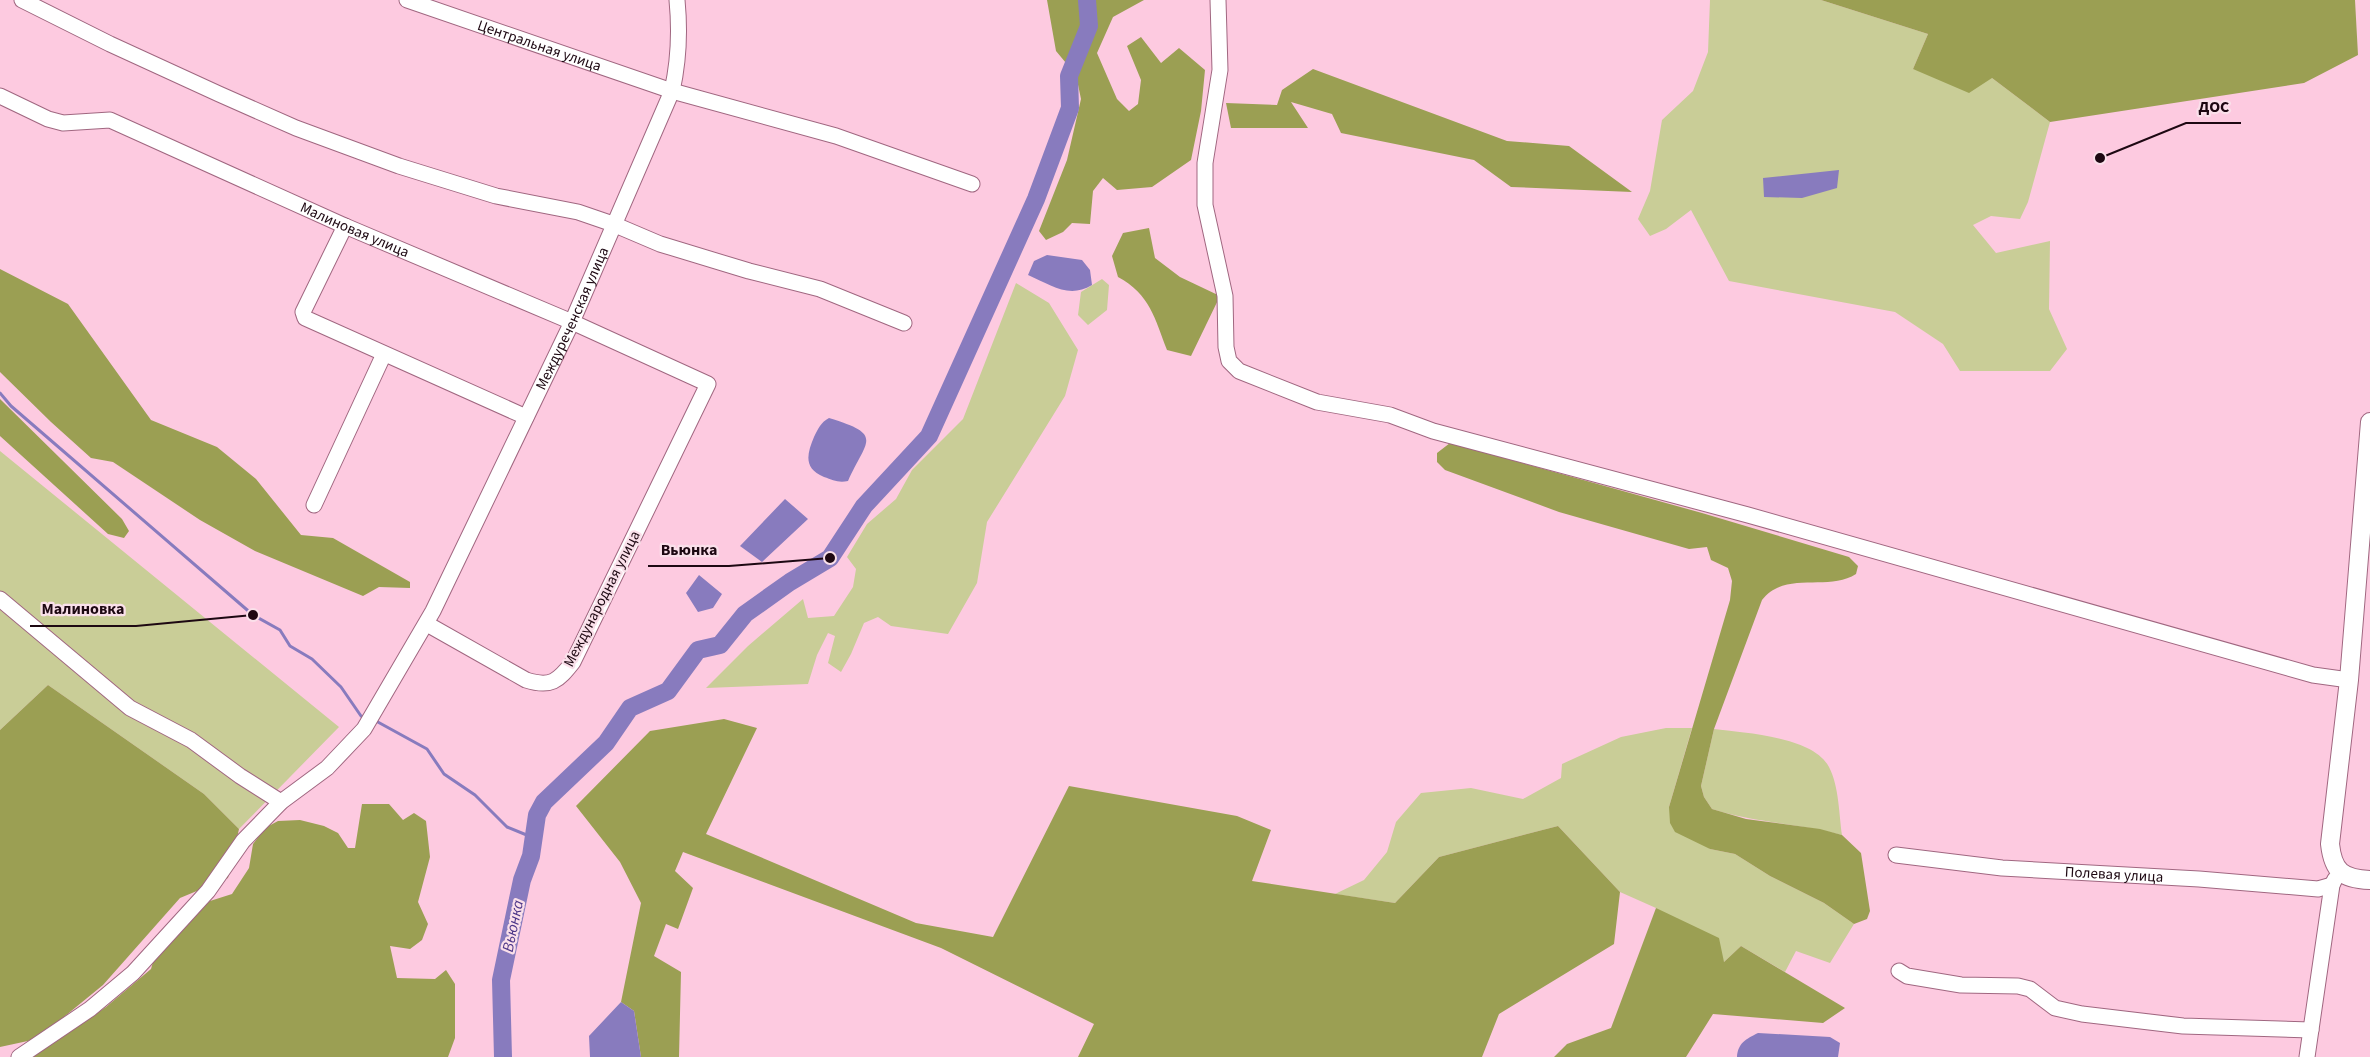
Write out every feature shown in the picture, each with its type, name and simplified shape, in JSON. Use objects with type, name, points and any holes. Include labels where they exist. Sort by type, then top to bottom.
[{"type":"main road","points":[[2370,422],[2349,680],[2330,844],[2335,878],[2347,876],[2370,880]]},
{"type":"street","points":[[22,0],[110,44],[296,128],[399,166],[496,196],[578,212],[614,224],[660,244],[749,271],[820,289],[904,323]]},
{"type":"street","name":"Центральная улица","points":[[407,0],[672,91],[836,136],[972,184]]},
{"type":"street","name":"Междуреченская улица","points":[[19,1057],[90,1009],[133,973],[208,891],[243,841],[281,802],[327,768],[364,729],[427,624],[572,322],[672,91],[677,70],[680,33],[677,0]]},
{"type":"street","points":[[1218,0],[1220,70],[1204,163],[1205,205],[1225,296],[1226,347],[1229,361],[1239,371],[1317,402],[1390,415],[1433,431],[1748,515],[2313,675],[2349,680]]},
{"type":"street","name":"Малиновая улица","points":[[0,96],[48,119],[63,123],[110,120],[345,226],[572,322],[708,384]]},
{"type":"street","points":[[345,226],[303,312],[305,318],[526,417]]},
{"type":"street","points":[[314,505],[384,354]]},
{"type":"street","name":"Международная улица","points":[[427,624],[526,680],[539,684],[549,683],[561,677],[573,662],[708,384]]},
{"type":"street","points":[[0,599],[130,708],[191,740],[240,776],[281,802]]},
{"type":"street","name":"Полевая улица","points":[[1896,855],[2002,868],[2199,879],[2318,889],[2335,878]]},
{"type":"street","points":[[2307,1057],[2335,878]]},
{"type":"street","points":[[1899,971],[1906,976],[1961,985],[2018,986],[2030,989],[2055,1008],[2082,1014],[2183,1026],[2311,1029]]},
{"type":"green space","points":[[1047,0],[1144,0],[1113,17],[1097,53],[1117,99],[1129,111],[1138,104],[1141,80],[1127,46],[1141,37],[1161,63],[1179,48],[1205,70],[1201,111],[1191,160],[1152,187],[1117,190],[1103,178],[1093,191],[1090,224],[1072,223],[1063,232],[1046,240],[1039,231],[1067,160],[1081,99],[1076,75],[1056,51]]},
{"type":"green space","points":[[1710,0],[1821,0],[1928,34],[1913,69],[1992,78],[2050,122],[2028,202],[2020,219],[1991,216],[1973,225],[1996,253],[2050,241],[2049,309],[2067,349],[2050,371],[1960,371],[1943,344],[1895,312],[1729,281],[1691,210],[1666,229],[1650,236],[1638,219],[1650,191],[1662,120],[1693,91],[1708,52]]},
{"type":"green space","points":[[1821,0],[2355,0],[2358,55],[2304,83],[2050,122],[1992,78],[1969,93],[1913,69],[1928,34]]},
{"type":"green space","points":[[1313,69],[1507,141],[1569,146],[1632,192],[1511,187],[1474,160],[1341,133],[1332,114],[1291,102],[1308,128],[1231,128],[1226,103],[1277,105],[1282,90]]},
{"type":"green space","points":[[1149,228],[1155,258],[1180,277],[1220,296],[1191,356],[1167,350],[1155,318],[1144,299],[1118,277],[1112,256],[1123,233]]},
{"type":"green space","points":[[0,269],[68,304],[151,420],[217,447],[256,479],[301,535],[333,538],[410,582],[410,588],[379,587],[363,596],[255,551],[200,520],[113,462],[91,458],[0,372]]},
{"type":"green space","points":[[1102,279],[1109,285],[1107,310],[1088,325],[1078,315],[1081,292]]},
{"type":"green space","points":[[1016,283],[1049,303],[1078,350],[1065,396],[987,522],[977,583],[948,634],[891,626],[878,617],[864,623],[841,672],[828,663],[835,636],[828,633],[817,655],[808,684],[706,688],[748,646],[803,599],[808,618],[834,616],[853,587],[856,569],[847,557],[867,524],[896,499],[912,470],[963,419]]},
{"type":"green space","points":[[0,399],[122,519],[129,531],[124,538],[108,534],[0,436]]},
{"type":"green space","points":[[1450,443],[1702,513],[1849,557],[1858,566],[1856,574],[1845,579],[1782,586],[1771,591],[1762,600],[1714,729],[1701,786],[1704,797],[1712,809],[1746,819],[1820,829],[1842,835],[1861,853],[1870,911],[1867,919],[1854,924],[1824,903],[1770,876],[1735,854],[1710,849],[1675,832],[1670,823],[1669,807],[1730,600],[1732,581],[1728,568],[1711,560],[1707,547],[1689,549],[1559,512],[1445,470],[1437,462],[1437,453]]},
{"type":"green space","points":[[0,451],[339,727],[239,829],[204,794],[48,685],[0,730]]},
{"type":"green space","points":[[48,685],[204,794],[239,829],[228,878],[180,898],[103,985],[37,1039],[0,1047],[0,730]]},
{"type":"green space","points":[[724,719],[757,728],[706,834],[916,923],[993,937],[1069,786],[1237,816],[1271,830],[1252,881],[1395,903],[1439,857],[1558,826],[1620,892],[1614,944],[1499,1014],[1482,1057],[1078,1057],[1094,1024],[941,948],[683,852],[675,871],[693,888],[678,929],[666,924],[654,956],[681,972],[679,1057],[641,1057],[634,1011],[621,1002],[641,903],[620,862],[576,806],[650,731]]},
{"type":"green space","points":[[1666,728],[1692,728],[1669,807],[1710,849],[1735,854],[1770,876],[1824,903],[1854,924],[1830,963],[1796,951],[1785,972],[1741,946],[1724,962],[1656,908],[1620,892],[1558,826],[1439,857],[1395,903],[1335,894],[1364,880],[1387,852],[1396,822],[1421,793],[1471,788],[1523,799],[1561,778],[1562,764],[1621,737]]},
{"type":"green space","points":[[1714,729],[1793,742],[1821,757],[1829,767],[1835,783],[1842,835],[1712,809],[1704,797],[1701,786]]},
{"type":"green space","points":[[362,804],[389,804],[403,820],[414,813],[426,821],[430,857],[418,902],[428,924],[422,940],[410,949],[390,946],[397,978],[435,979],[446,970],[455,984],[455,1038],[448,1057],[32,1057],[106,1007],[151,969],[155,955],[210,901],[232,894],[249,868],[253,844],[265,828],[278,821],[300,820],[324,826],[338,833],[348,848],[355,848]]},
{"type":"green space","points":[[1656,908],[1719,938],[1724,962],[1741,946],[1845,1008],[1823,1023],[1713,1014],[1686,1057],[1554,1057],[1567,1044],[1611,1028]]},
{"type":"shaded area","points":[[1839,170],[1837,188],[1802,198],[1764,197],[1763,178]]},
{"type":"shaded area","points":[[1047,255],[1082,260],[1090,270],[1092,285],[1076,291],[1068,291],[1028,275],[1034,261]]},
{"type":"shaded area","points":[[829,418],[858,429],[866,440],[865,448],[848,481],[824,477],[813,469],[808,460],[818,429]]},
{"type":"shaded area","points":[[785,499],[808,519],[762,562],[740,546]]},
{"type":"shaded area","points":[[699,575],[722,594],[713,608],[698,612],[686,593]]},
{"type":"shaded area","points":[[621,1002],[634,1011],[641,1057],[590,1057],[589,1036]]},
{"type":"shaded area","points":[[1758,1033],[1830,1037],[1840,1043],[1838,1057],[1737,1057],[1743,1042]]},
{"type":"waterway","name":"Вьюнка","points":[[503,1057],[501,980],[522,880],[531,856],[537,815],[544,802],[606,743],[630,708],[668,691],[698,650],[720,645],[745,614],[790,582],[830,558],[864,506],[929,436],[1036,199],[1070,108],[1069,76],[1089,26],[1087,0]]},
{"type":"waterway","points":[[0,393],[11,406],[253,615],[280,630],[290,646],[312,659],[341,687],[361,716],[366,718]]},
{"type":"waterway","points":[[376,721],[427,749],[444,774],[475,795],[507,827],[534,838]]},
{"type":"place","name":"ДОС","points":[[2100,158]]},
{"type":"place","name":"Вьюнка","points":[[830,558]]},
{"type":"place","name":"Малиновка","points":[[253,615]]}]
